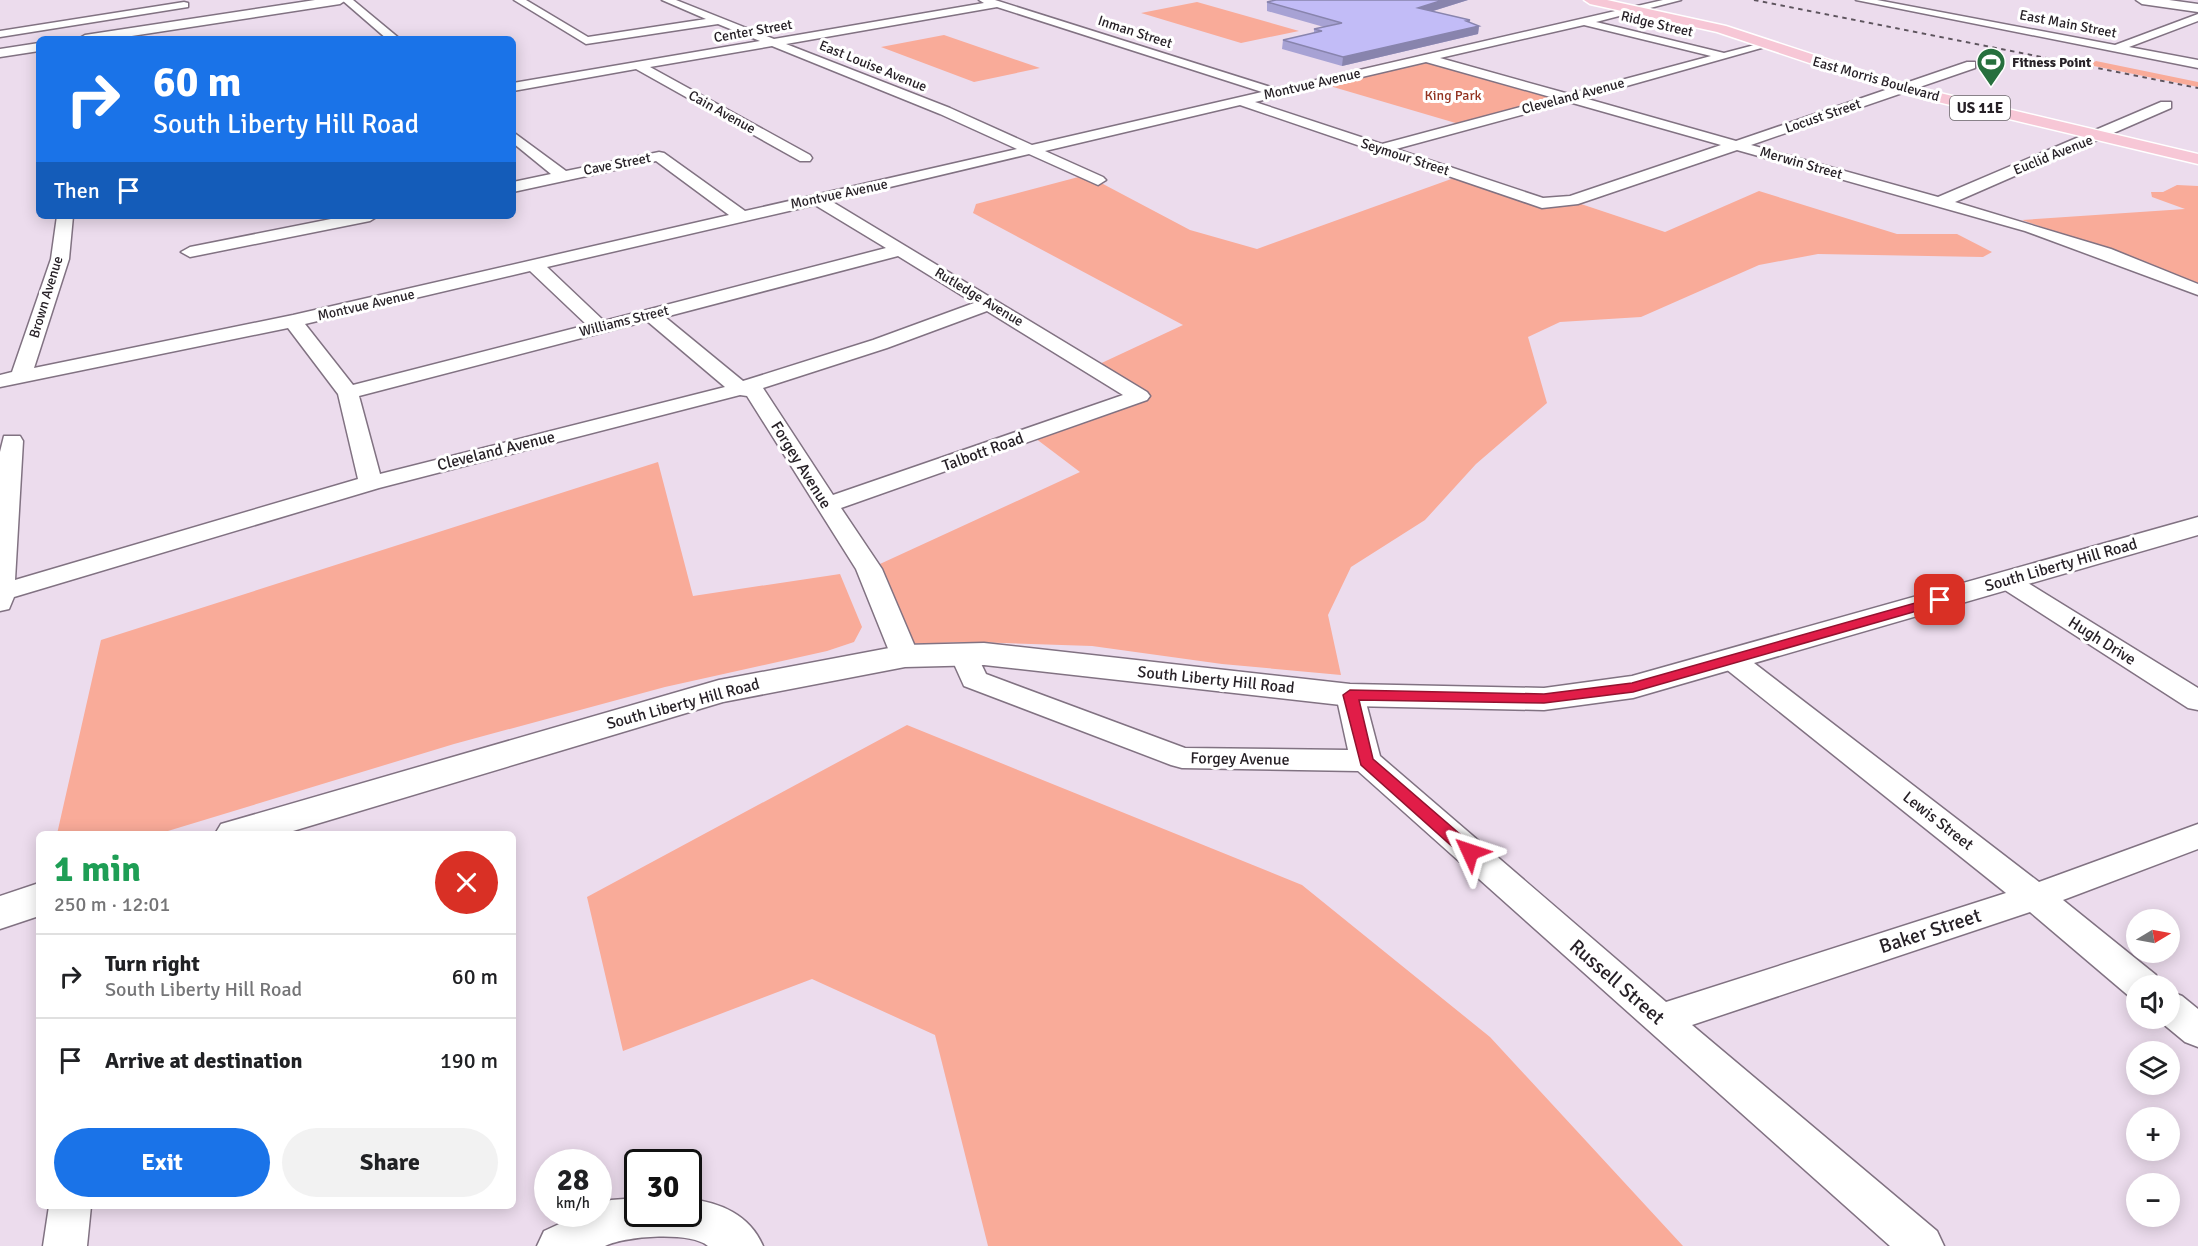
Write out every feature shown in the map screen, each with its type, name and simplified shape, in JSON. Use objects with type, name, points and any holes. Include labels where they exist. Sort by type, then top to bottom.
[{"type":"main road","name":"East Morris Boulevard","points":[[1590,0],[1721,28],[1901,89],[2198,159]]},
{"type":"street","points":[[106,36],[183,22],[340,0]]},
{"type":"street","points":[[346,0],[390,36]]},
{"type":"street","points":[[519,0],[586,42],[719,21]]},
{"type":"street","name":"East Louise Avenue","points":[[667,0],[871,81],[1034,150],[1098,180]]},
{"type":"street","name":"Inman Street","points":[[984,0],[1276,92]]},
{"type":"street","name":"Montvue Avenue","points":[[0,381],[293,321],[535,266],[740,215],[818,200],[1676,0]]},
{"type":"street","name":"East Main Street","points":[[1861,0],[2198,64]]},
{"type":"street","points":[[2142,0],[2196,17]]},
{"type":"street","points":[[0,34],[184,2],[183,22]]},
{"type":"street","name":"Center Street","points":[[516,86],[998,4]]},
{"type":"street","points":[[2116,48],[2196,17]]},
{"type":"street","name":"Ridge Street","points":[[1584,22],[1723,56]]},
{"type":"street","name":"Cleveland Avenue","points":[[1380,149],[1766,45]]},
{"type":"street","points":[[0,53],[36,47]]},
{"type":"street","name":"Merwin Street","points":[[1399,51],[1940,202],[2096,250],[2198,290]]},
{"type":"street","name":"Locust Street","points":[[1572,201],[1971,65]]},
{"type":"street","name":"Cain Avenue","points":[[639,66],[805,158]]},
{"type":"street","name":"Seymour Street","points":[[1240,101],[1542,203],[1572,201]]},
{"type":"street","name":"Euclid Avenue","points":[[1940,202],[2166,105]]},
{"type":"street","points":[[516,138],[561,175]]},
{"type":"street","name":"Cave Street","points":[[516,186],[659,156],[740,215]]},
{"type":"street","name":"Rutledge Avenue","points":[[818,200],[1140,396]]},
{"type":"street","name":"Brown Avenue","points":[[21,377],[60,259],[65,219]]},
{"type":"street","points":[[190,252],[314,221],[336,219]]},
{"type":"street","name":"Williams Street","points":[[348,393],[900,250]]},
{"type":"street","points":[[535,266],[600,327]]},
{"type":"street","name":"Cleveland Avenue","points":[[1,596],[371,483],[740,389],[880,344],[990,303]]},
{"type":"street","name":"Forgey Avenue","points":[[651,315],[740,389],[754,390],[869,569],[905,656]]},
{"type":"street","points":[[293,321],[348,393],[371,483]]},
{"type":"street","name":"Talbott Road","points":[[826,505],[1140,396]]},
{"type":"street","points":[[1,596],[12,441]]},
{"type":"street","name":"South Liberty Hill Road","points":[[245,831],[719,691],[905,656],[984,654],[1350,695],[1544,699],[1633,687],[2198,526]]},
{"type":"street","name":"Hugh Drive","points":[[2006,580],[2198,701]]},
{"type":"street","name":"Forgey Avenue","points":[[964,655],[974,680],[1182,758],[1366,761]]},
{"type":"street","name":"Lewis Street","points":[[1731,659],[2035,897],[2130,975]]},
{"type":"street","points":[[1350,695],[1366,761]]},
{"type":"street","name":"Russell Street","points":[[1366,761],[1660,1020],[1922,1246]]},
{"type":"street","name":"Baker Street","points":[[1660,1020],[2035,897],[2198,836]]},
{"type":"street","points":[[0,913],[36,900]]},
{"type":"street","points":[[2180,1016],[2198,1030]]},
{"type":"street","points":[[65,1246],[70,1209]]},
{"type":"street","points":[[559,1246],[611,1221],[662,1216],[712,1222],[741,1246]]},
{"type":"green space","points":[[1197,2],[1299,31],[1241,43],[1141,13]]},
{"type":"green space","points":[[944,35],[1040,68],[974,82],[881,47]]},
{"type":"green space","name":"King Park","points":[[1425,60],[1558,97],[1459,124],[1323,84]]},
{"type":"green space","points":[[2096,61],[2198,82],[2198,87],[2089,65]]},
{"type":"green space","points":[[1086,175],[1190,230],[1257,249],[1454,178],[1542,203],[1572,201],[1665,232],[1759,191],[1897,234],[1957,234],[1992,252],[1983,257],[1818,254],[1759,265],[1641,317],[1560,322],[1528,337],[1547,403],[1476,464],[1425,520],[1351,567],[1328,615],[1341,675],[1222,664],[1092,646],[973,642],[900,644],[869,569],[1080,472],[1031,435],[1139,396],[1093,367],[1183,325],[973,213],[976,204]]},
{"type":"green space","points":[[2177,185],[2198,186],[2198,287],[2115,253],[2022,220],[2185,209],[2152,197],[2151,192],[2163,192]]},
{"type":"green space","points":[[658,462],[693,596],[840,574],[862,627],[854,642],[827,651],[665,687],[454,744],[168,831],[58,831],[101,640]]},
{"type":"green space","points":[[907,725],[1302,885],[1490,1037],[1683,1246],[988,1246],[935,1035],[812,979],[623,1051],[587,897]]},
{"type":"building","points":[[1276,0],[1443,0],[1418,8],[1470,20],[1466,21],[1479,26],[1343,57],[1283,40],[1322,31],[1314,29],[1342,23],[1267,2]]},
{"type":"railway","points":[[1754,0],[2198,88]]},
{"type":"place","name":"Fitness Point","points":[[1991,88]]},
{"type":"route","points":[[1470,852],[1366,761],[1350,695],[1544,699],[1633,687],[1940,600]]}]
